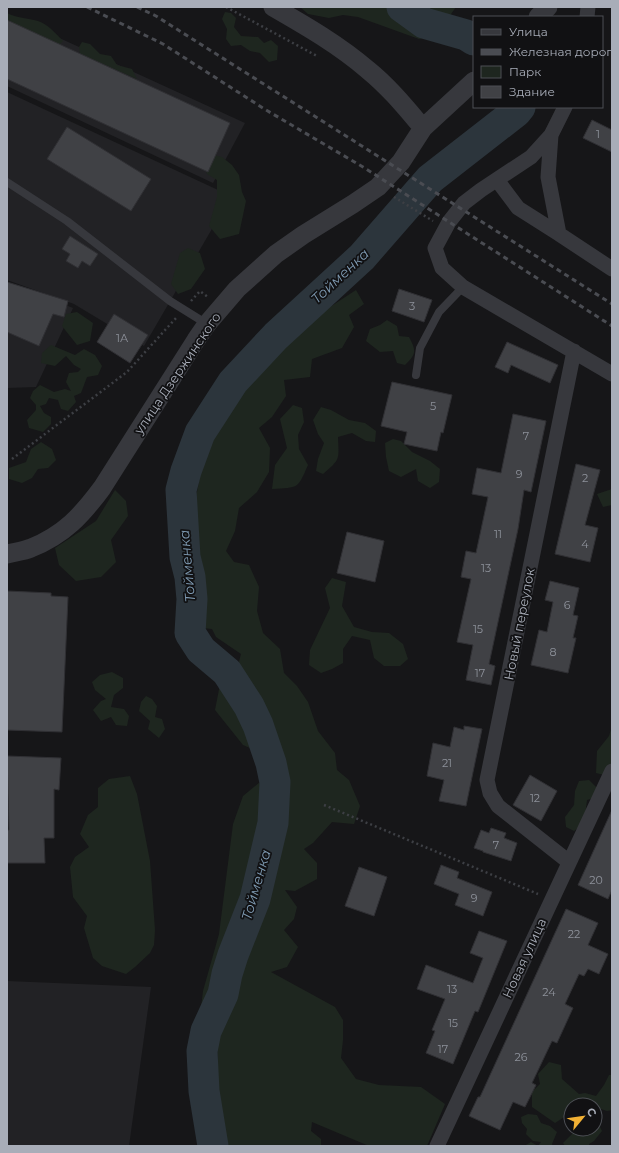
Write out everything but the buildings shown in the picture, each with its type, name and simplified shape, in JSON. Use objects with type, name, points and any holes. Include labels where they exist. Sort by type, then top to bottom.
[{"type":"street","points":[[273,7],[319,33],[369,70],[396,97],[423,128]]},
{"type":"street","points":[[539,16],[548,7]]},
{"type":"street","name":"улица Дзержинского","points":[[7,554],[30,548],[49,540],[70,526],[86,510],[102,488],[207,324],[222,306],[256,271],[276,254],[378,187],[401,162],[423,128],[473,82]]},
{"type":"street","points":[[564,108],[551,135],[530,157],[464,203],[449,222],[435,248],[442,268],[463,287],[612,374]]},
{"type":"street","points":[[551,135],[548,177],[559,234]]},
{"type":"street","points":[[497,180],[518,208],[612,269]]},
{"type":"street","name":"Новый переулок","points":[[569,862],[498,806],[490,793],[487,780],[574,351]]},
{"type":"street","name":"Новая улица","points":[[437,1146],[612,771]]},
{"type":"lane","points":[[7,182],[67,220],[170,301],[207,324]]},
{"type":"lane","points":[[416,375],[420,348],[439,312],[463,287]]},
{"type":"path","points":[[226,7],[321,59]]},
{"type":"path","points":[[394,197],[430,219]]},
{"type":"path","points":[[12,459],[127,372],[200,291],[222,306]]},
{"type":"path","points":[[324,805],[552,899]]},
{"type":"shaded area","points":[[7,14],[245,123],[213,183],[7,86]]},
{"type":"shaded area","points":[[7,92],[231,196],[144,346],[74,304],[7,280]]},
{"type":"shaded area","points":[[7,282],[73,308],[36,387],[7,388]]},
{"type":"shaded area","points":[[7,981],[151,987],[129,1146],[7,1146]]},
{"type":"green space","points":[[300,7],[456,7],[437,34],[419,39],[358,17],[343,15],[329,18],[308,14]]},
{"type":"green space","points":[[225,12],[231,13],[236,18],[234,27],[241,36],[258,37],[264,43],[271,40],[278,46],[277,60],[269,62],[260,53],[250,51],[241,45],[231,46],[226,39],[227,29],[222,19]]},
{"type":"green space","points":[[7,13],[42,22],[63,41],[59,45],[7,20]]},
{"type":"green space","points":[[82,42],[90,44],[100,54],[111,56],[117,65],[132,69],[137,79],[80,54],[79,47]]},
{"type":"green space","points":[[210,154],[222,157],[232,165],[239,175],[242,192],[246,201],[239,234],[220,239],[209,226],[217,197],[217,180],[207,174],[203,161]]},
{"type":"green space","points":[[188,248],[200,253],[205,269],[191,289],[178,294],[171,284],[180,253]]},
{"type":"green space","points":[[356,290],[364,304],[349,315],[354,327],[342,348],[312,359],[310,377],[284,380],[286,396],[272,417],[259,428],[270,448],[269,472],[257,492],[239,508],[235,531],[226,551],[234,562],[249,565],[259,587],[257,611],[263,633],[280,649],[284,673],[297,686],[308,702],[318,731],[335,753],[337,770],[349,780],[360,806],[354,824],[332,822],[313,843],[304,849],[317,863],[317,879],[295,891],[285,890],[297,907],[294,919],[284,930],[298,947],[287,967],[271,972],[335,1007],[343,1020],[341,1058],[356,1079],[379,1085],[421,1087],[445,1104],[427,1146],[369,1146],[312,1122],[311,1131],[321,1139],[321,1146],[218,1146],[218,1061],[215,1029],[200,1016],[203,991],[219,934],[233,824],[243,796],[266,777],[267,768],[263,759],[250,748],[243,745],[215,710],[222,674],[237,669],[241,654],[216,637],[212,629],[202,628],[193,613],[194,593],[184,550],[186,528],[193,513],[207,439],[234,389],[281,339]]},
{"type":"green space","points":[[77,312],[93,323],[90,341],[77,345],[62,326],[66,314]]},
{"type":"green space","points":[[387,320],[397,326],[399,336],[409,337],[413,345],[414,352],[412,358],[405,365],[397,363],[393,351],[380,352],[366,341],[370,329]]},
{"type":"green space","points":[[51,345],[75,355],[84,349],[95,355],[102,366],[98,375],[87,377],[81,393],[74,396],[76,402],[68,411],[61,409],[58,400],[49,398],[46,404],[40,406],[44,413],[51,417],[51,424],[43,432],[29,428],[27,420],[36,410],[36,405],[30,398],[33,391],[40,385],[54,392],[65,389],[71,391],[66,382],[69,373],[78,372],[81,369],[74,365],[66,356],[55,366],[41,363],[42,353]]},
{"type":"green space","points":[[293,405],[302,408],[304,422],[298,435],[299,449],[308,465],[302,479],[296,486],[272,489],[275,465],[287,448],[280,419]]},
{"type":"green space","points":[[321,407],[331,410],[349,420],[365,423],[376,431],[375,442],[366,441],[352,433],[338,437],[337,459],[323,474],[316,471],[318,459],[324,443],[318,434],[313,420]]},
{"type":"green space","points":[[393,439],[401,441],[412,452],[430,461],[440,469],[439,482],[430,488],[418,481],[416,469],[401,477],[389,471],[385,443]]},
{"type":"green space","points":[[41,442],[52,449],[56,460],[48,468],[38,469],[32,478],[22,483],[9,479],[9,468],[26,462],[31,449]]},
{"type":"green space","points":[[612,489],[612,505],[603,507],[597,494]]},
{"type":"green space","points":[[115,490],[126,501],[128,516],[111,540],[116,562],[101,577],[76,581],[59,565],[55,548],[96,521]]},
{"type":"green space","points":[[332,578],[346,582],[342,606],[354,627],[372,632],[389,633],[403,644],[408,659],[400,666],[384,666],[374,658],[370,640],[352,636],[343,649],[343,663],[321,673],[309,665],[310,650],[330,608],[325,588]]},
{"type":"green space","points":[[112,672],[123,678],[123,688],[114,695],[111,707],[124,709],[129,716],[127,726],[116,725],[111,717],[101,721],[93,710],[101,701],[106,699],[95,690],[92,682],[100,675]]},
{"type":"green space","points":[[146,696],[152,699],[157,706],[155,717],[162,719],[165,729],[159,738],[148,729],[150,721],[139,711],[141,702]]},
{"type":"green space","points":[[612,726],[612,761],[610,767],[604,775],[596,773],[597,751],[609,736]]},
{"type":"green space","points":[[130,776],[137,794],[150,861],[155,930],[154,945],[150,953],[126,974],[102,966],[93,958],[84,928],[87,916],[73,897],[70,867],[75,857],[89,847],[80,834],[88,815],[98,807],[98,788],[109,779]]},
{"type":"green space","points":[[589,780],[597,788],[594,798],[587,800],[584,824],[574,831],[566,827],[565,817],[574,805],[575,791],[579,781]]},
{"type":"green space","points":[[549,1062],[561,1065],[562,1079],[579,1094],[585,1093],[596,1096],[609,1075],[612,1075],[612,1110],[603,1110],[603,1097],[563,1097],[563,1118],[555,1123],[532,1107],[532,1092],[540,1084],[538,1074]]},
{"type":"green space","points":[[528,1114],[537,1115],[541,1123],[550,1126],[557,1132],[552,1144],[553,1146],[538,1146],[541,1142],[533,1141],[526,1134],[527,1129],[522,1123],[521,1117]]},
{"type":"green space","points":[[569,1137],[597,1137],[589,1144],[589,1146],[565,1146],[563,1143]]},
{"type":"green space","points":[[531,1142],[538,1146],[524,1146]]},
{"type":"waterway","name":"Тойменка","points":[[402,7],[424,23],[466,35],[473,39]]},
{"type":"waterway","name":"Тойменка","points":[[213,1146],[204,1091],[202,1051],[206,1031],[223,994],[233,955],[255,899],[273,823],[275,782],[271,763],[258,725],[249,706],[227,672],[201,650],[190,633],[192,599],[190,577],[185,557],[181,490],[186,471],[200,433],[233,382],[276,336],[362,257],[430,179],[519,108]]},
{"type":"railway","points":[[87,7],[163,44],[266,110],[363,167],[612,326]]},
{"type":"railway","points":[[137,7],[156,16],[612,304]]}]
